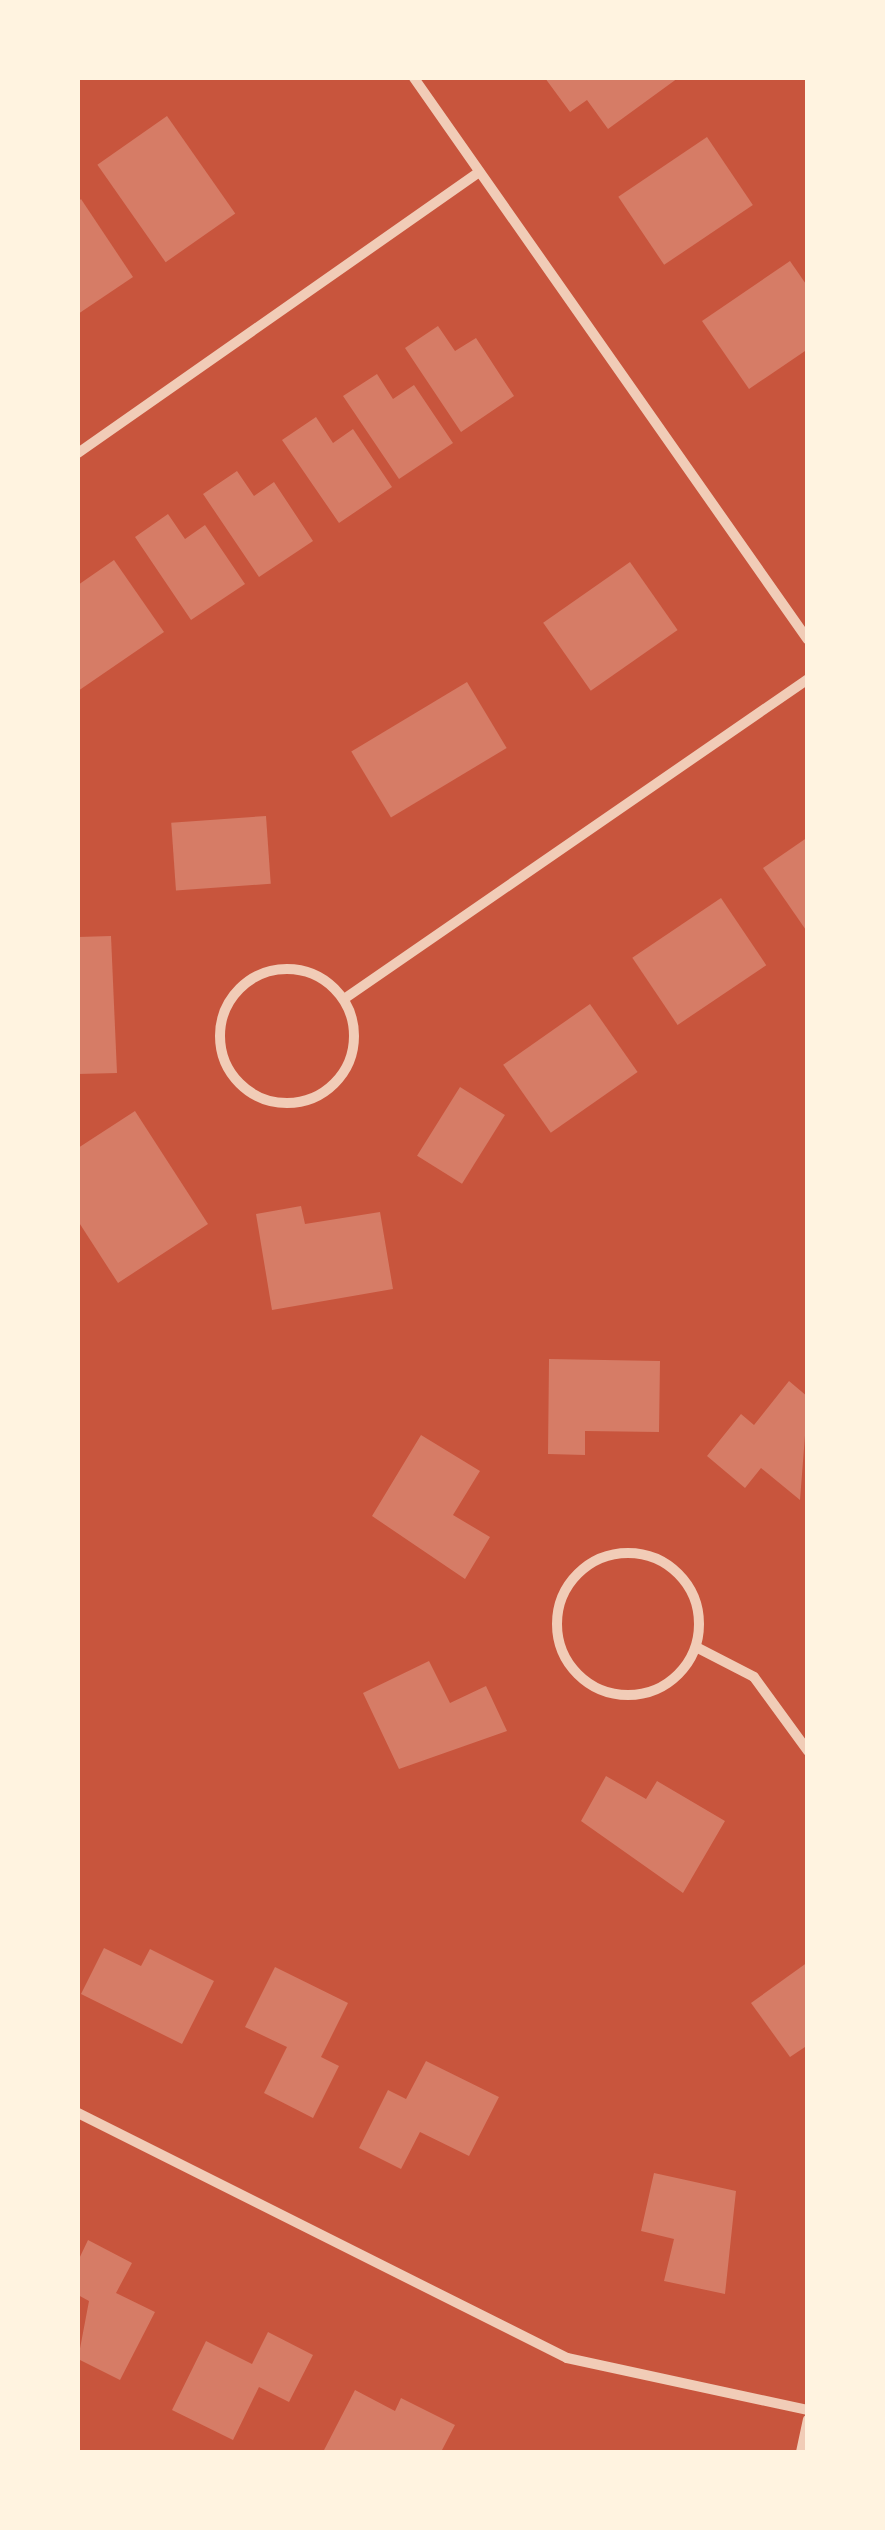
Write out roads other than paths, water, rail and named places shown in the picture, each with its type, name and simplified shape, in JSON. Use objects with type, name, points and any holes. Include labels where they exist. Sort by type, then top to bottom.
[{"type":"street","points":[[414,78],[808,640]]},
{"type":"street","points":[[78,453],[480,172]]},
{"type":"street","points":[[344,999],[808,680]]},
{"type":"street","points":[[288,968],[330,982],[344,999],[355,1042],[342,1073],[318,1096],[274,1102],[235,1080],[222,1017],[247,982],[288,968]]},
{"type":"street","points":[[654,1558],[696,1599],[696,1646],[669,1683],[636,1694],[602,1690],[566,1661],[558,1639],[563,1593],[596,1560],[654,1558]]},
{"type":"street","points":[[696,1646],[754,1677],[808,1751]]},
{"type":"street","points":[[78,2113],[567,2358],[808,2410]]},
{"type":"street","points":[[801,2452],[808,2420]]}]
